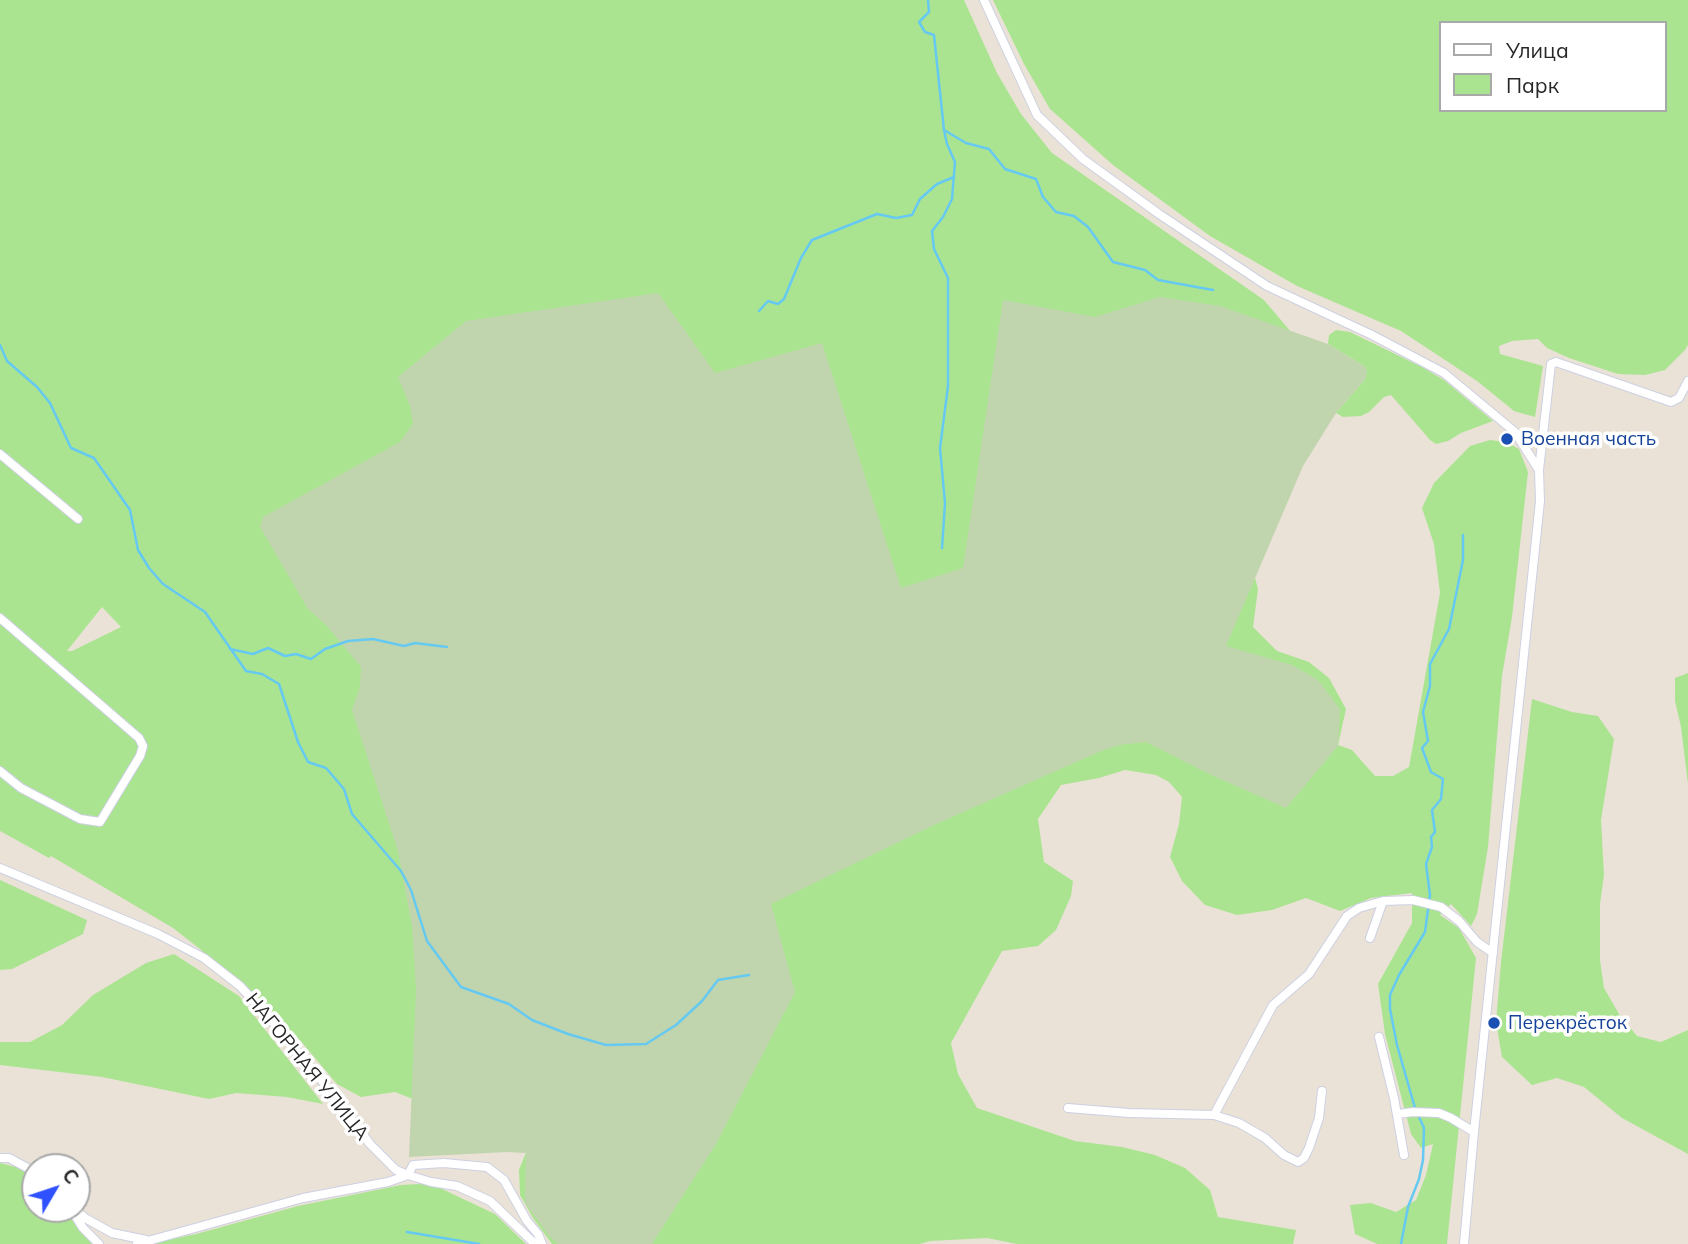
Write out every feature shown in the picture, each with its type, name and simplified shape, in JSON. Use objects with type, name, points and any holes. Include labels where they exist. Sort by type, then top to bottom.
[{"type":"street","points":[[984,0],[1037,115],[1083,159],[1267,286],[1444,373],[1515,432],[1539,470]]},
{"type":"street","points":[[1464,1244],[1540,501],[1539,470],[1551,364],[1556,362],[1671,402],[1679,398],[1688,381]]},
{"type":"street","points":[[0,454],[78,519]]},
{"type":"street","points":[[0,618],[139,738],[143,746],[140,756],[100,822],[80,819],[21,788],[0,771]]},
{"type":"street","name":"НАГОРНАЯ УЛИЦА","points":[[0,868],[158,934],[204,958],[240,986],[327,1087],[370,1144],[396,1170],[408,1175]]},
{"type":"street","points":[[1214,1115],[1273,1005],[1309,974],[1347,916],[1359,908],[1383,901],[1413,900],[1441,907],[1459,921],[1477,943],[1493,953]]},
{"type":"street","points":[[1370,938],[1383,901]]},
{"type":"street","points":[[1379,1037],[1398,1114],[1404,1155]]},
{"type":"street","points":[[1068,1108],[1183,1116],[1214,1115],[1256,1133],[1298,1162],[1310,1148],[1319,1118],[1322,1091]]},
{"type":"street","points":[[1398,1114],[1439,1114],[1474,1132]]},
{"type":"street","points":[[0,1158],[9,1158],[21,1164]]},
{"type":"street","points":[[408,1175],[413,1165],[444,1163],[487,1167],[504,1180],[542,1244]]},
{"type":"street","points":[[137,1244],[303,1198],[365,1187],[408,1175],[457,1186],[490,1201],[535,1244]]},
{"type":"street","points":[[91,1221],[112,1233],[149,1240]]},
{"type":"street","points":[[80,1223],[99,1244]]},
{"type":"green space","points":[[0,0],[964,0],[997,73],[1021,114],[1052,153],[1264,300],[1297,339],[1249,555],[1258,589],[1253,627],[1277,651],[1309,662],[1329,678],[1346,709],[1338,745],[1352,750],[1375,776],[1393,776],[1409,767],[1440,593],[1434,544],[1422,508],[1434,483],[1470,446],[1490,440],[1506,442],[1519,449],[1528,472],[1512,617],[1502,676],[1488,847],[1477,914],[1471,926],[1451,904],[1440,915],[1459,928],[1476,958],[1447,1244],[1377,1244],[1355,1234],[1350,1205],[1371,1203],[1396,1212],[1416,1200],[1426,1175],[1433,1144],[1421,1148],[1411,1134],[1385,1034],[1378,984],[1412,923],[1412,893],[1371,898],[1340,911],[1306,898],[1272,910],[1237,915],[1205,905],[1182,881],[1170,857],[1179,824],[1182,797],[1169,782],[1156,775],[1125,770],[1061,785],[1038,819],[1044,862],[1073,881],[1071,896],[1056,930],[1038,946],[1002,951],[951,1043],[958,1074],[977,1108],[1075,1141],[1122,1147],[1155,1155],[1185,1168],[1210,1190],[1218,1217],[1296,1230],[1293,1244],[1017,1244],[987,1238],[920,1244],[552,1244],[520,1195],[519,1170],[529,1145],[395,1092],[361,1097],[337,1084],[298,1038],[173,928],[51,856],[49,858],[0,831]],"holes":[[[102,607],[121,627],[72,651],[67,651]]]},
{"type":"green space","points":[[993,0],[1688,0],[1688,345],[1665,370],[1645,375],[1618,374],[1569,358],[1547,348],[1538,339],[1512,341],[1499,346],[1500,354],[1543,366],[1535,417],[1514,411],[1477,381],[1401,331],[1297,286],[1210,236],[1113,165],[1050,109],[1024,64]]},
{"type":"green space","points":[[658,293],[715,373],[822,343],[901,588],[963,568],[1003,300],[1095,317],[1160,297],[1220,306],[1328,344],[1364,366],[1367,371],[1366,378],[1336,413],[1303,466],[1226,646],[1292,665],[1318,680],[1340,709],[1338,746],[1286,808],[1146,742],[1120,745],[934,825],[771,904],[795,992],[716,1144],[652,1244],[558,1244],[525,1203],[526,1153],[409,1157],[416,990],[412,926],[398,851],[352,710],[360,687],[361,667],[327,626],[308,609],[260,527],[263,517],[400,442],[413,424],[410,406],[398,377],[466,321]]},
{"type":"green space","points":[[1336,330],[1350,332],[1422,367],[1444,380],[1493,421],[1436,444],[1391,395],[1384,397],[1361,416],[1343,417],[1336,413],[1366,378],[1364,366],[1328,344],[1329,335]]},
{"type":"green space","points":[[1688,673],[1688,784],[1675,701],[1675,678]]},
{"type":"green space","points":[[1532,699],[1572,712],[1598,716],[1614,739],[1601,820],[1604,875],[1600,904],[1600,960],[1604,988],[1619,1014],[1637,1036],[1661,1042],[1688,1030],[1688,1154],[1622,1118],[1584,1087],[1557,1078],[1532,1085],[1502,1057],[1496,1022],[1501,962]]},
{"type":"green space","points":[[0,880],[87,920],[83,934],[12,969],[0,970]]},
{"type":"green space","points":[[174,954],[239,996],[323,1104],[287,1097],[236,1093],[209,1099],[102,1077],[0,1065],[0,1042],[30,1042],[62,1025],[93,995],[146,963]]},
{"type":"green space","points":[[0,1163],[21,1169],[21,1223],[77,1223],[93,1244],[0,1244]]},
{"type":"green space","points":[[420,1184],[440,1188],[495,1214],[526,1244],[147,1244],[196,1234],[298,1206],[401,1185]]},
{"type":"waterway","points":[[928,0],[929,12],[919,22],[925,32],[934,35],[944,130],[955,162],[952,199],[932,231],[934,249],[948,278],[948,386],[940,448],[945,503],[942,548]]},
{"type":"waterway","points":[[944,130],[966,143],[989,149],[1005,169],[1036,179],[1043,197],[1056,212],[1074,216],[1088,227],[1113,262],[1145,270],[1158,280],[1213,290]]},
{"type":"waterway","points":[[759,311],[768,301],[778,304],[784,299],[801,258],[812,240],[877,214],[896,218],[912,215],[920,199],[937,184],[954,177]]},
{"type":"waterway","points":[[0,345],[7,361],[37,387],[50,403],[71,448],[94,458],[130,510],[138,550],[149,568],[163,584],[205,612],[246,671],[262,674],[279,684],[298,742],[308,762],[326,768],[344,789],[352,814],[401,871],[411,890],[427,941],[461,987],[509,1004],[532,1020],[568,1034],[606,1045],[646,1044],[676,1025],[702,1001],[718,980],[749,975]]},
{"type":"waterway","points":[[1415,1108],[1397,1045],[1390,995],[1425,932],[1430,895],[1426,864],[1432,847],[1431,837],[1435,832],[1432,810],[1441,799],[1443,779],[1431,772],[1422,748],[1428,741],[1423,712],[1430,686],[1430,664],[1449,629],[1463,560],[1463,535]]},
{"type":"waterway","points":[[230,649],[253,654],[268,648],[285,656],[296,654],[311,659],[325,649],[348,641],[373,639],[404,646],[415,643],[447,647]]},
{"type":"waterway","points":[[1401,1244],[1408,1207],[1423,1160],[1424,1128],[1419,1117]]},
{"type":"waterway","points":[[407,1232],[479,1244]]},
{"type":"place","name":"Военная часть","points":[[1507,439]]},
{"type":"place","name":"Перекрёсток","points":[[1494,1023]]}]
